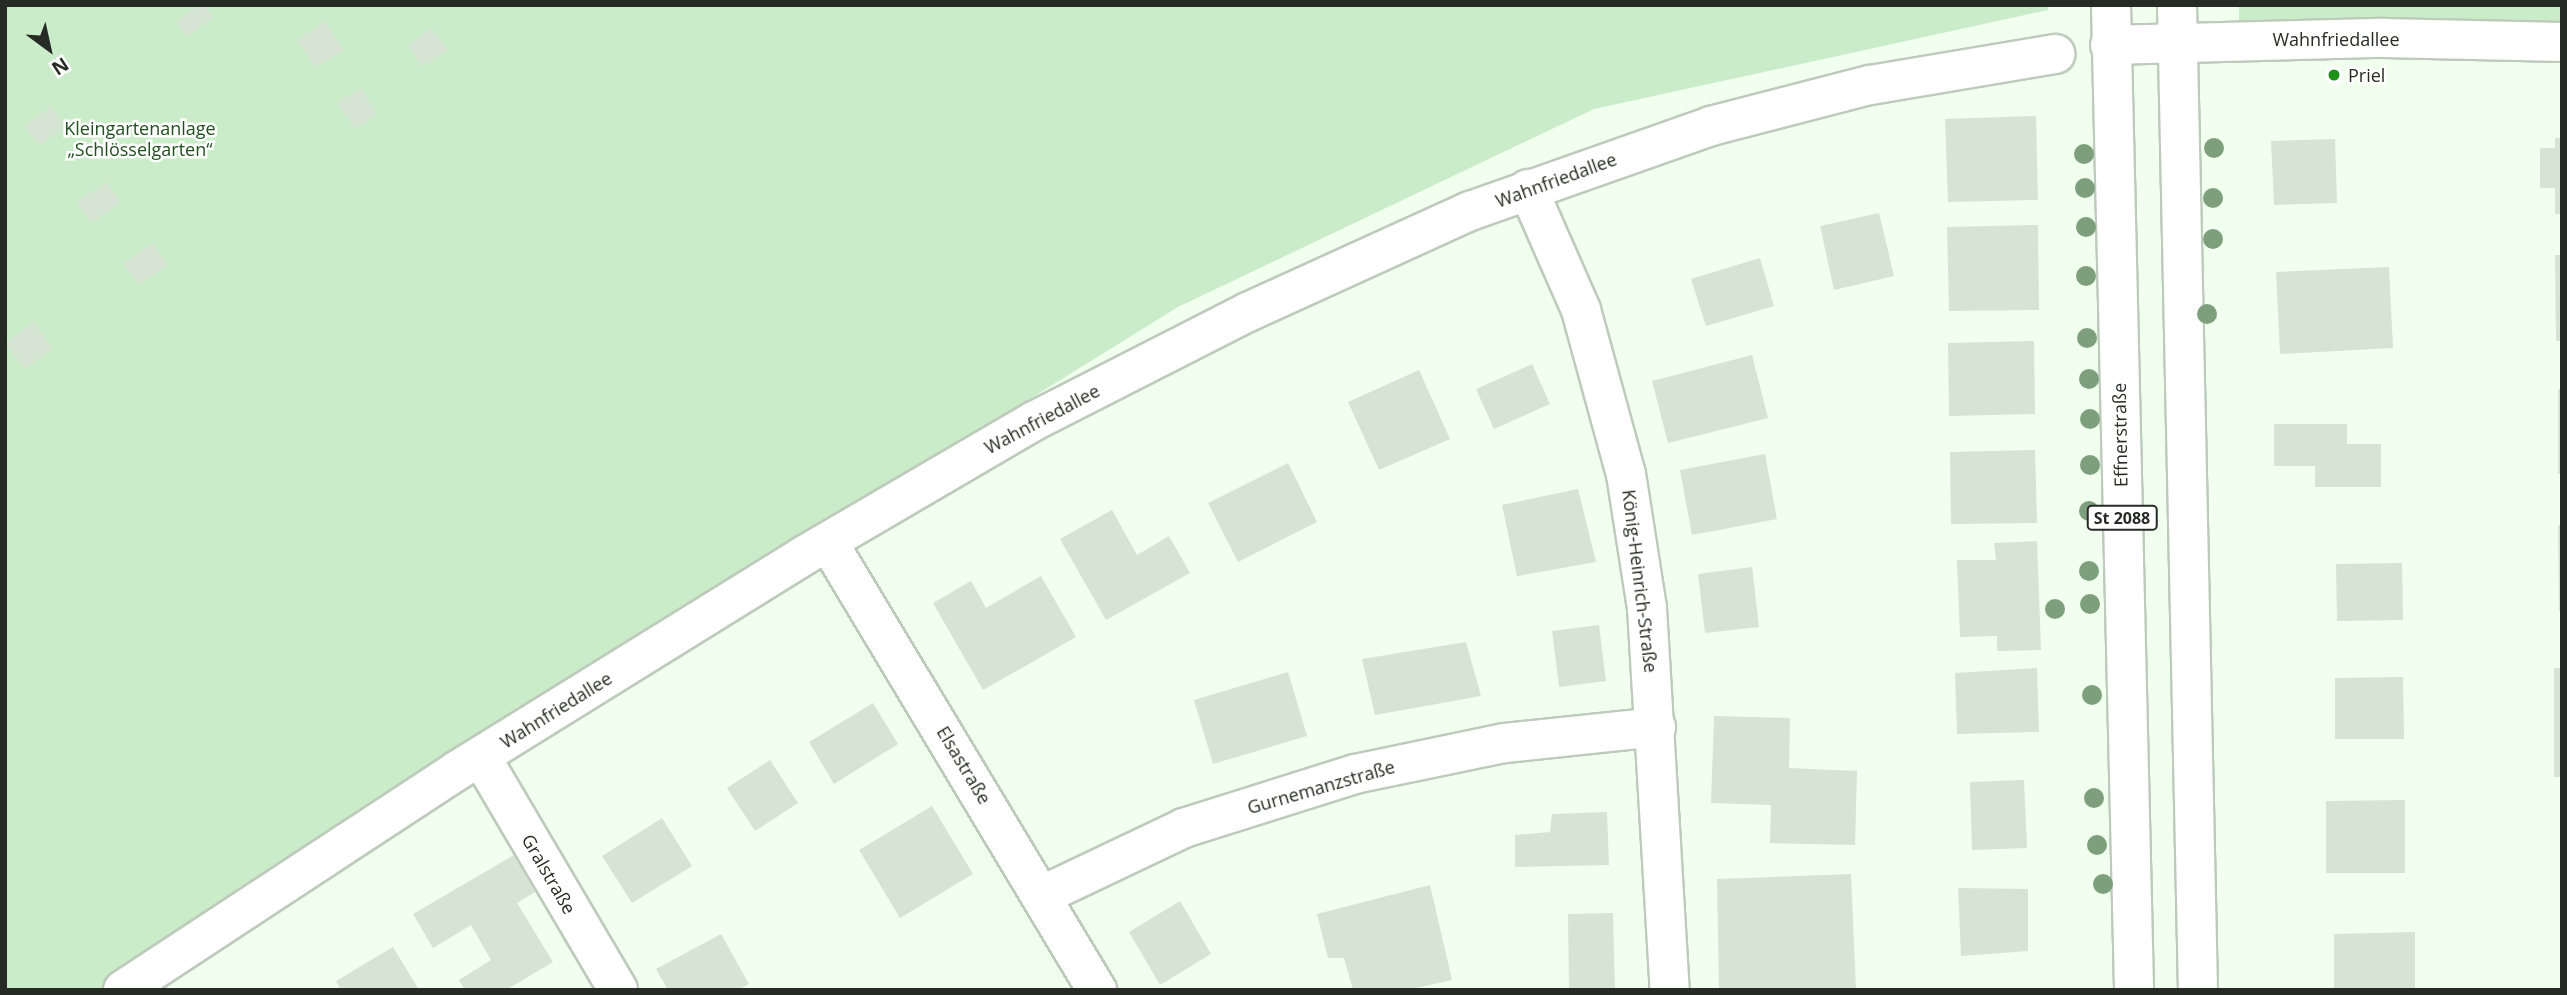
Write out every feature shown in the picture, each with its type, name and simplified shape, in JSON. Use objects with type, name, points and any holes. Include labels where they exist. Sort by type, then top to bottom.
[{"type":"street","name":"Effnerstraße","points":[[2110,5],[2134,990]]},
{"type":"street","name":"Wahnfriedallee","points":[[2110,46],[2177,23],[2562,42]]},
{"type":"street","points":[[2177,23],[2198,990]]},
{"type":"street","name":"Wahnfriedallee","points":[[138,986],[481,757],[828,542],[1034,421],[1248,312],[1528,188],[1764,112],[1870,85],[2054,54]]},
{"type":"street","name":"König-Heinrich-Straße","points":[[1528,188],[1581,310],[1626,474],[1647,608],[1670,990]]},
{"type":"street","name":"Elsastraße","points":[[828,542],[1043,895],[1097,990]]},
{"type":"street","name":"Gurnemanzstraße","points":[[1043,895],[1184,828],[1355,774],[1505,743],[1656,727]]},
{"type":"street","name":"Gralstraße","points":[[481,757],[618,990]]},
{"type":"green space","name":"Kleingartenanlage „Schlösselgarten“","points":[[5,5],[2048,5],[2048,10],[1594,109],[1178,307],[772,559],[108,990],[5,990]]},
{"type":"green space","points":[[2239,5],[2562,5],[2562,32],[2239,26]]},
{"type":"building","points":[[199,5],[205,5],[213,18],[187,37],[176,21]]},
{"type":"building","points":[[325,21],[344,50],[316,68],[297,40]]},
{"type":"building","points":[[432,28],[448,50],[422,67],[407,45]]},
{"type":"building","points":[[361,88],[378,114],[355,129],[337,103]]},
{"type":"building","points":[[51,107],[65,127],[39,146],[24,126]]},
{"type":"building","points":[[2036,116],[2038,200],[1948,202],[1945,119]]},
{"type":"building","points":[[2555,138],[2562,138],[2562,214],[2555,214],[2555,188],[2540,188],[2540,148],[2555,148]]},
{"type":"building","points":[[2335,139],[2337,203],[2274,205],[2271,141]]},
{"type":"building","points":[[107,182],[121,203],[91,223],[76,202]]},
{"type":"building","points":[[1879,213],[1894,276],[1834,290],[1820,226]]},
{"type":"building","points":[[2038,225],[2039,310],[1949,311],[1947,227]]},
{"type":"building","points":[[153,243],[168,265],[139,285],[123,263]]},
{"type":"building","points":[[2555,255],[2562,255],[2562,341],[2556,341]]},
{"type":"building","points":[[1760,258],[1774,306],[1706,326],[1691,279]]},
{"type":"building","points":[[2389,267],[2393,348],[2280,354],[2276,272]]},
{"type":"building","points":[[33,322],[53,348],[25,369],[5,343]]},
{"type":"building","points":[[2034,341],[2035,414],[1949,416],[1948,343]]},
{"type":"building","points":[[1752,355],[1768,418],[1668,443],[1652,381]]},
{"type":"building","points":[[1532,364],[1550,404],[1494,429],[1476,389]]},
{"type":"building","points":[[1419,370],[1450,439],[1379,470],[1348,402]]},
{"type":"building","points":[[2558,389],[2562,389],[2562,474],[2558,474]]},
{"type":"building","points":[[2274,424],[2347,424],[2347,444],[2381,444],[2381,487],[2315,487],[2315,466],[2274,466]]},
{"type":"building","points":[[2035,450],[2037,523],[1951,524],[1950,452]]},
{"type":"building","points":[[1765,454],[1777,519],[1692,535],[1680,470]]},
{"type":"building","points":[[1288,463],[1317,522],[1238,562],[1208,503]]},
{"type":"building","points":[[1578,489],[1596,562],[1517,576],[1502,505]]},
{"type":"building","points":[[1112,510],[1137,555],[1169,536],[1190,573],[1106,620],[1060,539]]},
{"type":"building","points":[[2558,525],[2562,525],[2562,611],[2559,611]]},
{"type":"building","points":[[2037,541],[2041,650],[1997,651],[1997,636],[1960,637],[1957,560],[1996,560],[1994,543]]},
{"type":"building","points":[[2402,563],[2403,620],[2337,621],[2336,564]]},
{"type":"building","points":[[1752,567],[1759,627],[1705,633],[1698,574]]},
{"type":"building","points":[[1041,576],[1076,637],[983,690],[933,603],[971,581],[986,608]]},
{"type":"building","points":[[1599,625],[1606,681],[1559,687],[1552,631]]},
{"type":"building","points":[[1466,642],[1481,696],[1375,715],[1362,659]]},
{"type":"building","points":[[2037,668],[2039,732],[1957,734],[1955,673]]},
{"type":"building","points":[[2554,668],[2562,668],[2562,777],[2554,777]]},
{"type":"building","points":[[1288,672],[1307,736],[1213,764],[1194,700]]},
{"type":"building","points":[[2403,677],[2404,739],[2335,739],[2335,678]]},
{"type":"building","points":[[873,703],[898,744],[834,784],[809,742]]},
{"type":"building","points":[[1714,716],[1790,718],[1789,768],[1857,771],[1855,845],[1770,843],[1771,805],[1711,803]]},
{"type":"building","points":[[770,760],[798,803],[755,831],[727,788]]},
{"type":"building","points":[[2024,780],[2027,848],[1972,850],[1970,782]]},
{"type":"building","points":[[2405,800],[2405,873],[2326,873],[2326,801]]},
{"type":"building","points":[[932,806],[973,874],[900,918],[859,850]]},
{"type":"building","points":[[1607,812],[1609,865],[1515,867],[1515,835],[1550,832],[1552,814]]},
{"type":"building","points":[[662,818],[692,866],[632,903],[602,856]]},
{"type":"building","points":[[514,855],[535,892],[517,903],[553,962],[506,990],[465,990],[459,980],[491,960],[471,925],[433,948],[413,914]]},
{"type":"building","points":[[1851,874],[1856,990],[1719,990],[1717,879]]},
{"type":"building","points":[[1430,885],[1452,980],[1408,990],[1353,990],[1344,958],[1328,958],[1317,914]]},
{"type":"building","points":[[1958,888],[2028,889],[2028,951],[1961,956]]},
{"type":"building","points":[[1180,901],[1211,954],[1160,985],[1129,932]]},
{"type":"building","points":[[1613,913],[1615,989],[1569,989],[1568,914]]},
{"type":"building","points":[[2415,932],[2415,990],[2334,990],[2334,934]]},
{"type":"building","points":[[721,934],[749,984],[738,990],[668,990],[656,969]]},
{"type":"building","points":[[393,947],[419,990],[341,990],[336,981]]},
{"type":"place","name":"Priel","points":[[2334,75]]}]
